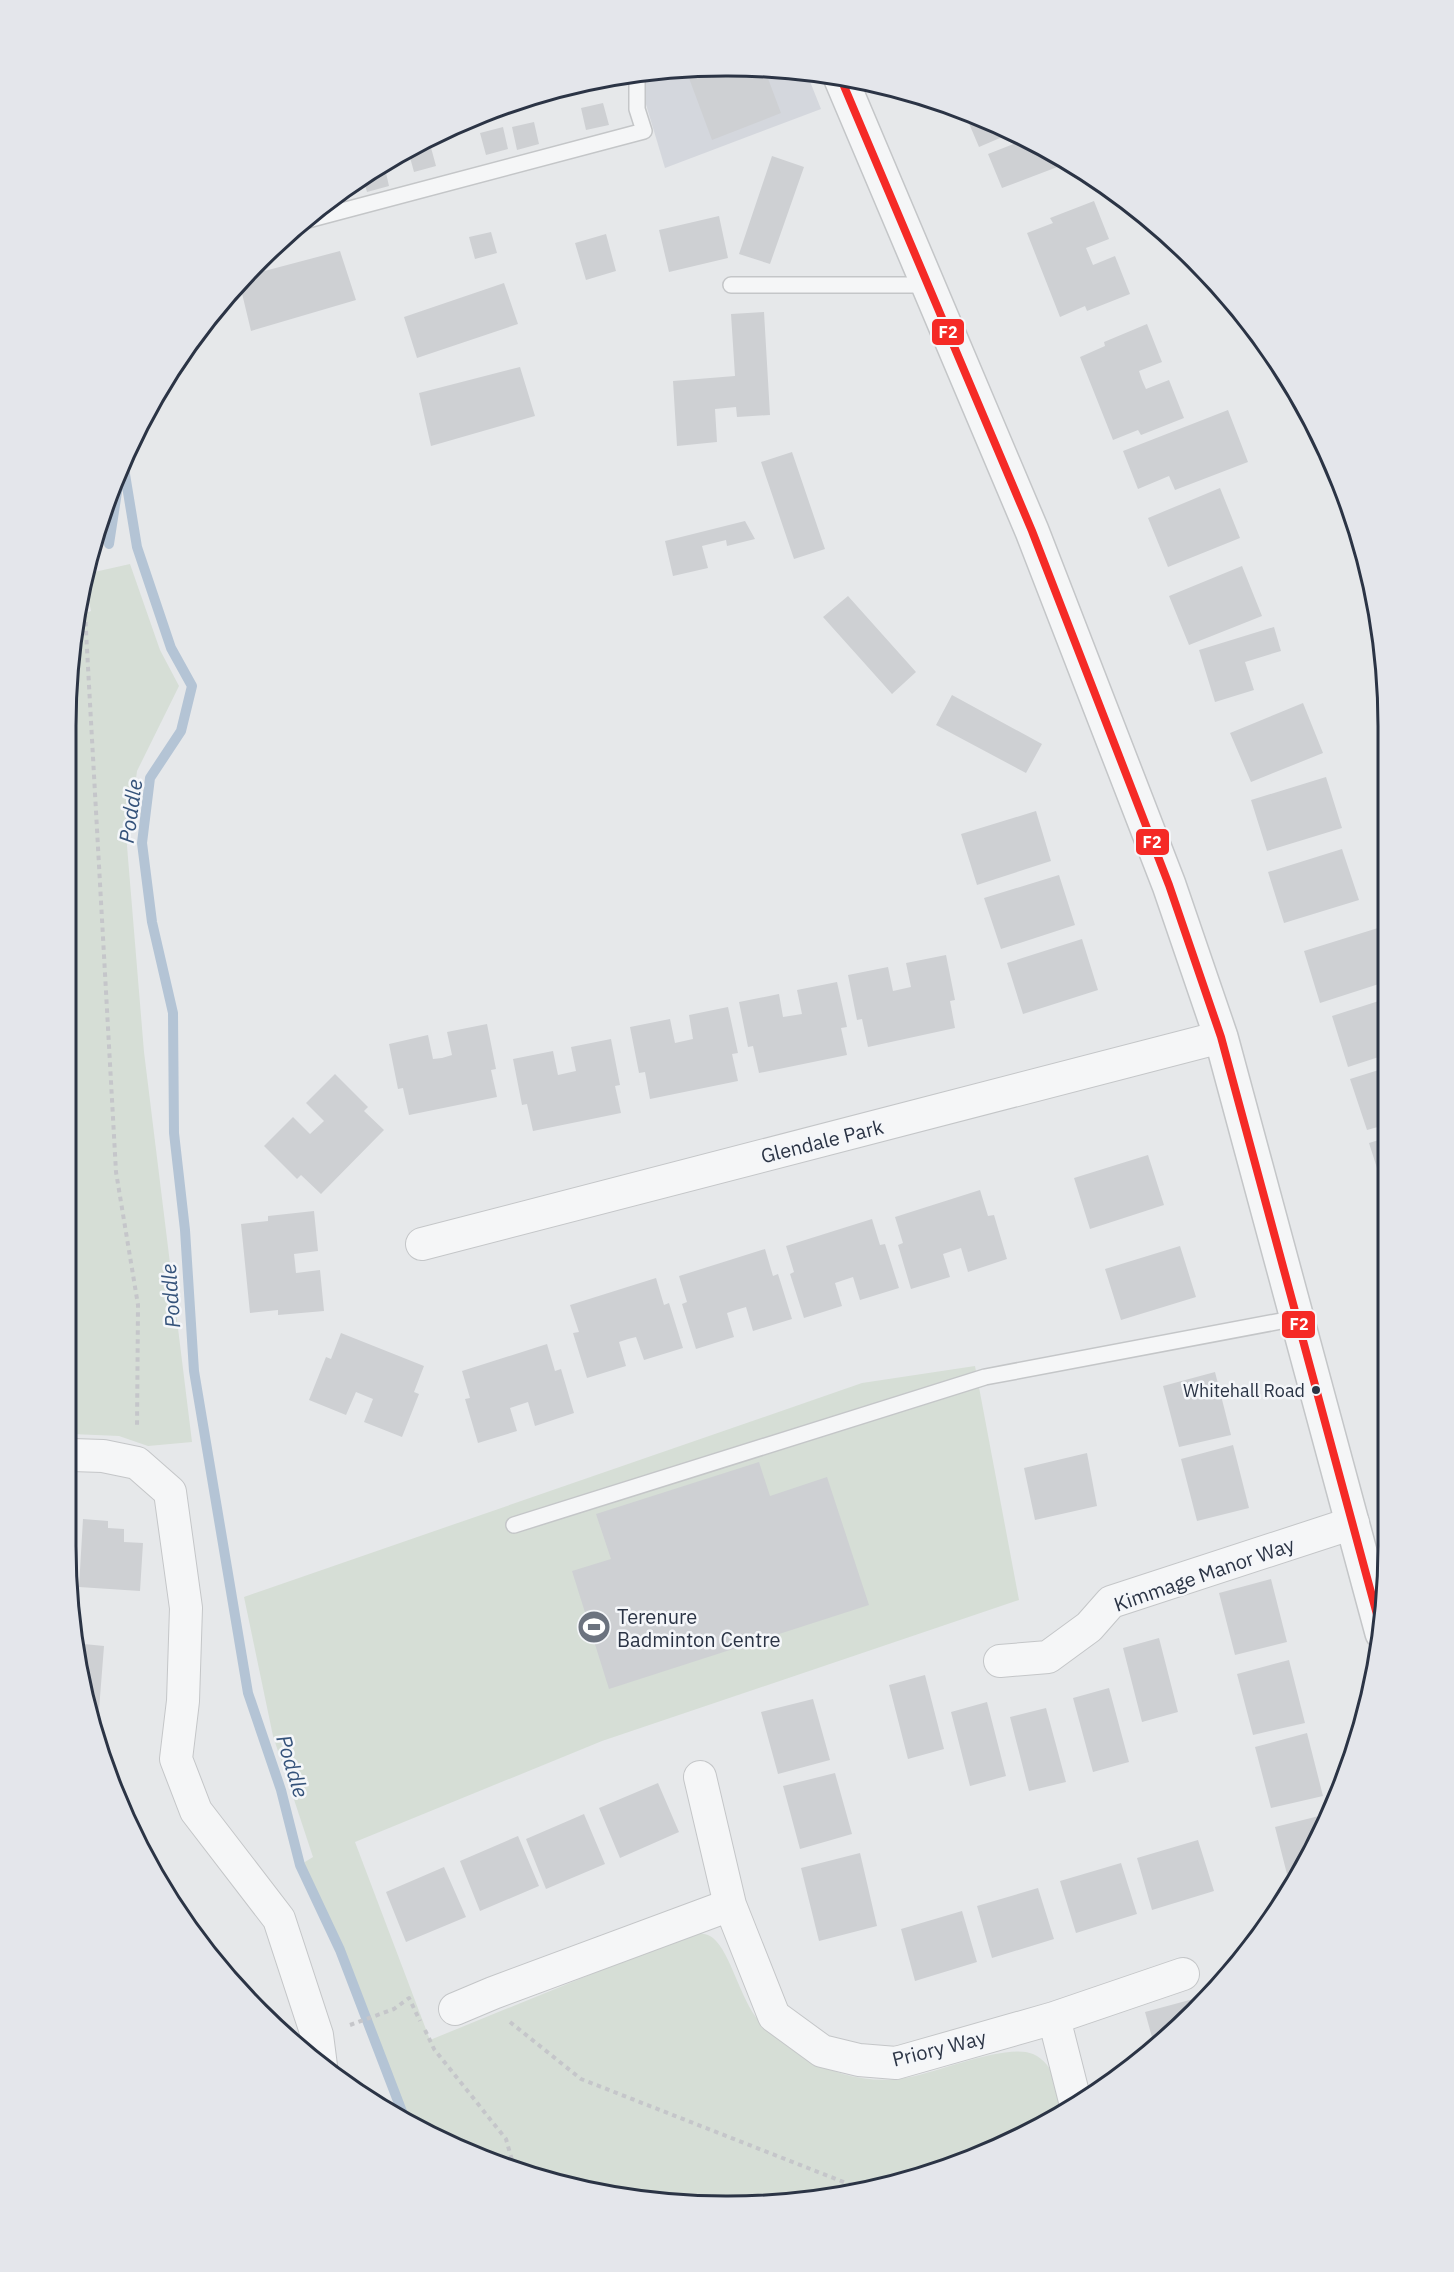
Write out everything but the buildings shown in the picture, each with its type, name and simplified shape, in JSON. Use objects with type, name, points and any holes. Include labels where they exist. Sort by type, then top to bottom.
[{"type":"street","points":[[845,87],[1040,554],[1169,885],[1221,1037],[1374,1605]]},
{"type":"street","name":"Glendale Park","points":[[422,1244],[1221,1037]]},
{"type":"street","points":[[76,1455],[103,1456],[137,1463],[170,1492],[186,1608],[183,1701],[176,1758],[196,1812],[279,1919],[317,2035],[319,2051]]},
{"type":"street","name":"Kimmage Manor Way","points":[[1000,1661],[1048,1657],[1089,1627],[1111,1602],[1353,1523]]},
{"type":"street","name":"Priory Way","points":[[700,1777],[730,1905],[774,2016],[822,2051],[859,2060],[896,2063],[1054,2018],[1183,1974]]},
{"type":"street","points":[[455,2009],[730,1905]]},
{"type":"street","points":[[1054,2018],[1073,2095]]},
{"type":"lane","points":[[326,215],[644,131],[637,109],[637,83]]},
{"type":"lane","points":[[731,285],[928,285]]},
{"type":"lane","points":[[514,1525],[985,1377],[1297,1318]]},
{"type":"path","points":[[85,621],[116,1172],[138,1305],[137,1434]]},
{"type":"path","points":[[361,2022],[394,2009],[409,1998],[434,2049],[506,2139],[512,2159]]},
{"type":"path","points":[[503,2017],[581,2079],[848,2184]]},
{"type":"shaded area","points":[[727,76],[810,82],[821,109],[665,168],[642,91],[644,82],[684,78]]},
{"type":"shaded area","points":[[130,564],[160,650],[179,686],[137,771],[127,846],[144,1052],[192,1442],[148,1446],[119,1436],[76,1434],[76,727],[82,642],[87,613],[91,611],[89,601],[96,572]]},
{"type":"shaded area","name":"Terenure Badminton Centre","points":[[975,1366],[1019,1600],[602,1741],[355,1842],[430,2040],[692,1933],[700,1933],[710,1936],[719,1945],[746,2001],[759,2021],[787,2046],[819,2065],[859,2078],[902,2079],[973,2059],[1007,2052],[1022,2052],[1033,2054],[1046,2064],[1055,2079],[1062,2102],[976,2146],[895,2173],[812,2190],[727,2196],[642,2190],[559,2173],[478,2146],[400,2107],[340,1950],[300,1865],[313,1857],[273,1736],[244,1597],[862,1383]]},
{"type":"waterway","name":"Poddle","points":[[126,479],[137,547],[171,648],[192,686],[181,731],[150,778],[142,843],[152,922],[173,1013],[174,1133],[185,1230],[194,1371],[248,1693],[281,1790],[300,1865],[340,1950],[400,2107]]},
{"type":"waterway","points":[[109,544],[114,509]]},
{"type":"transit line","name":"F2","points":[[845,87],[1032,531],[1169,885],[1221,1037],[1374,1605]]},
{"type":"place","name":"Whitehall Road","points":[[1316,1390]]},
{"type":"place","name":"Terenure Badminton Centre","points":[[594,1627]]}]
